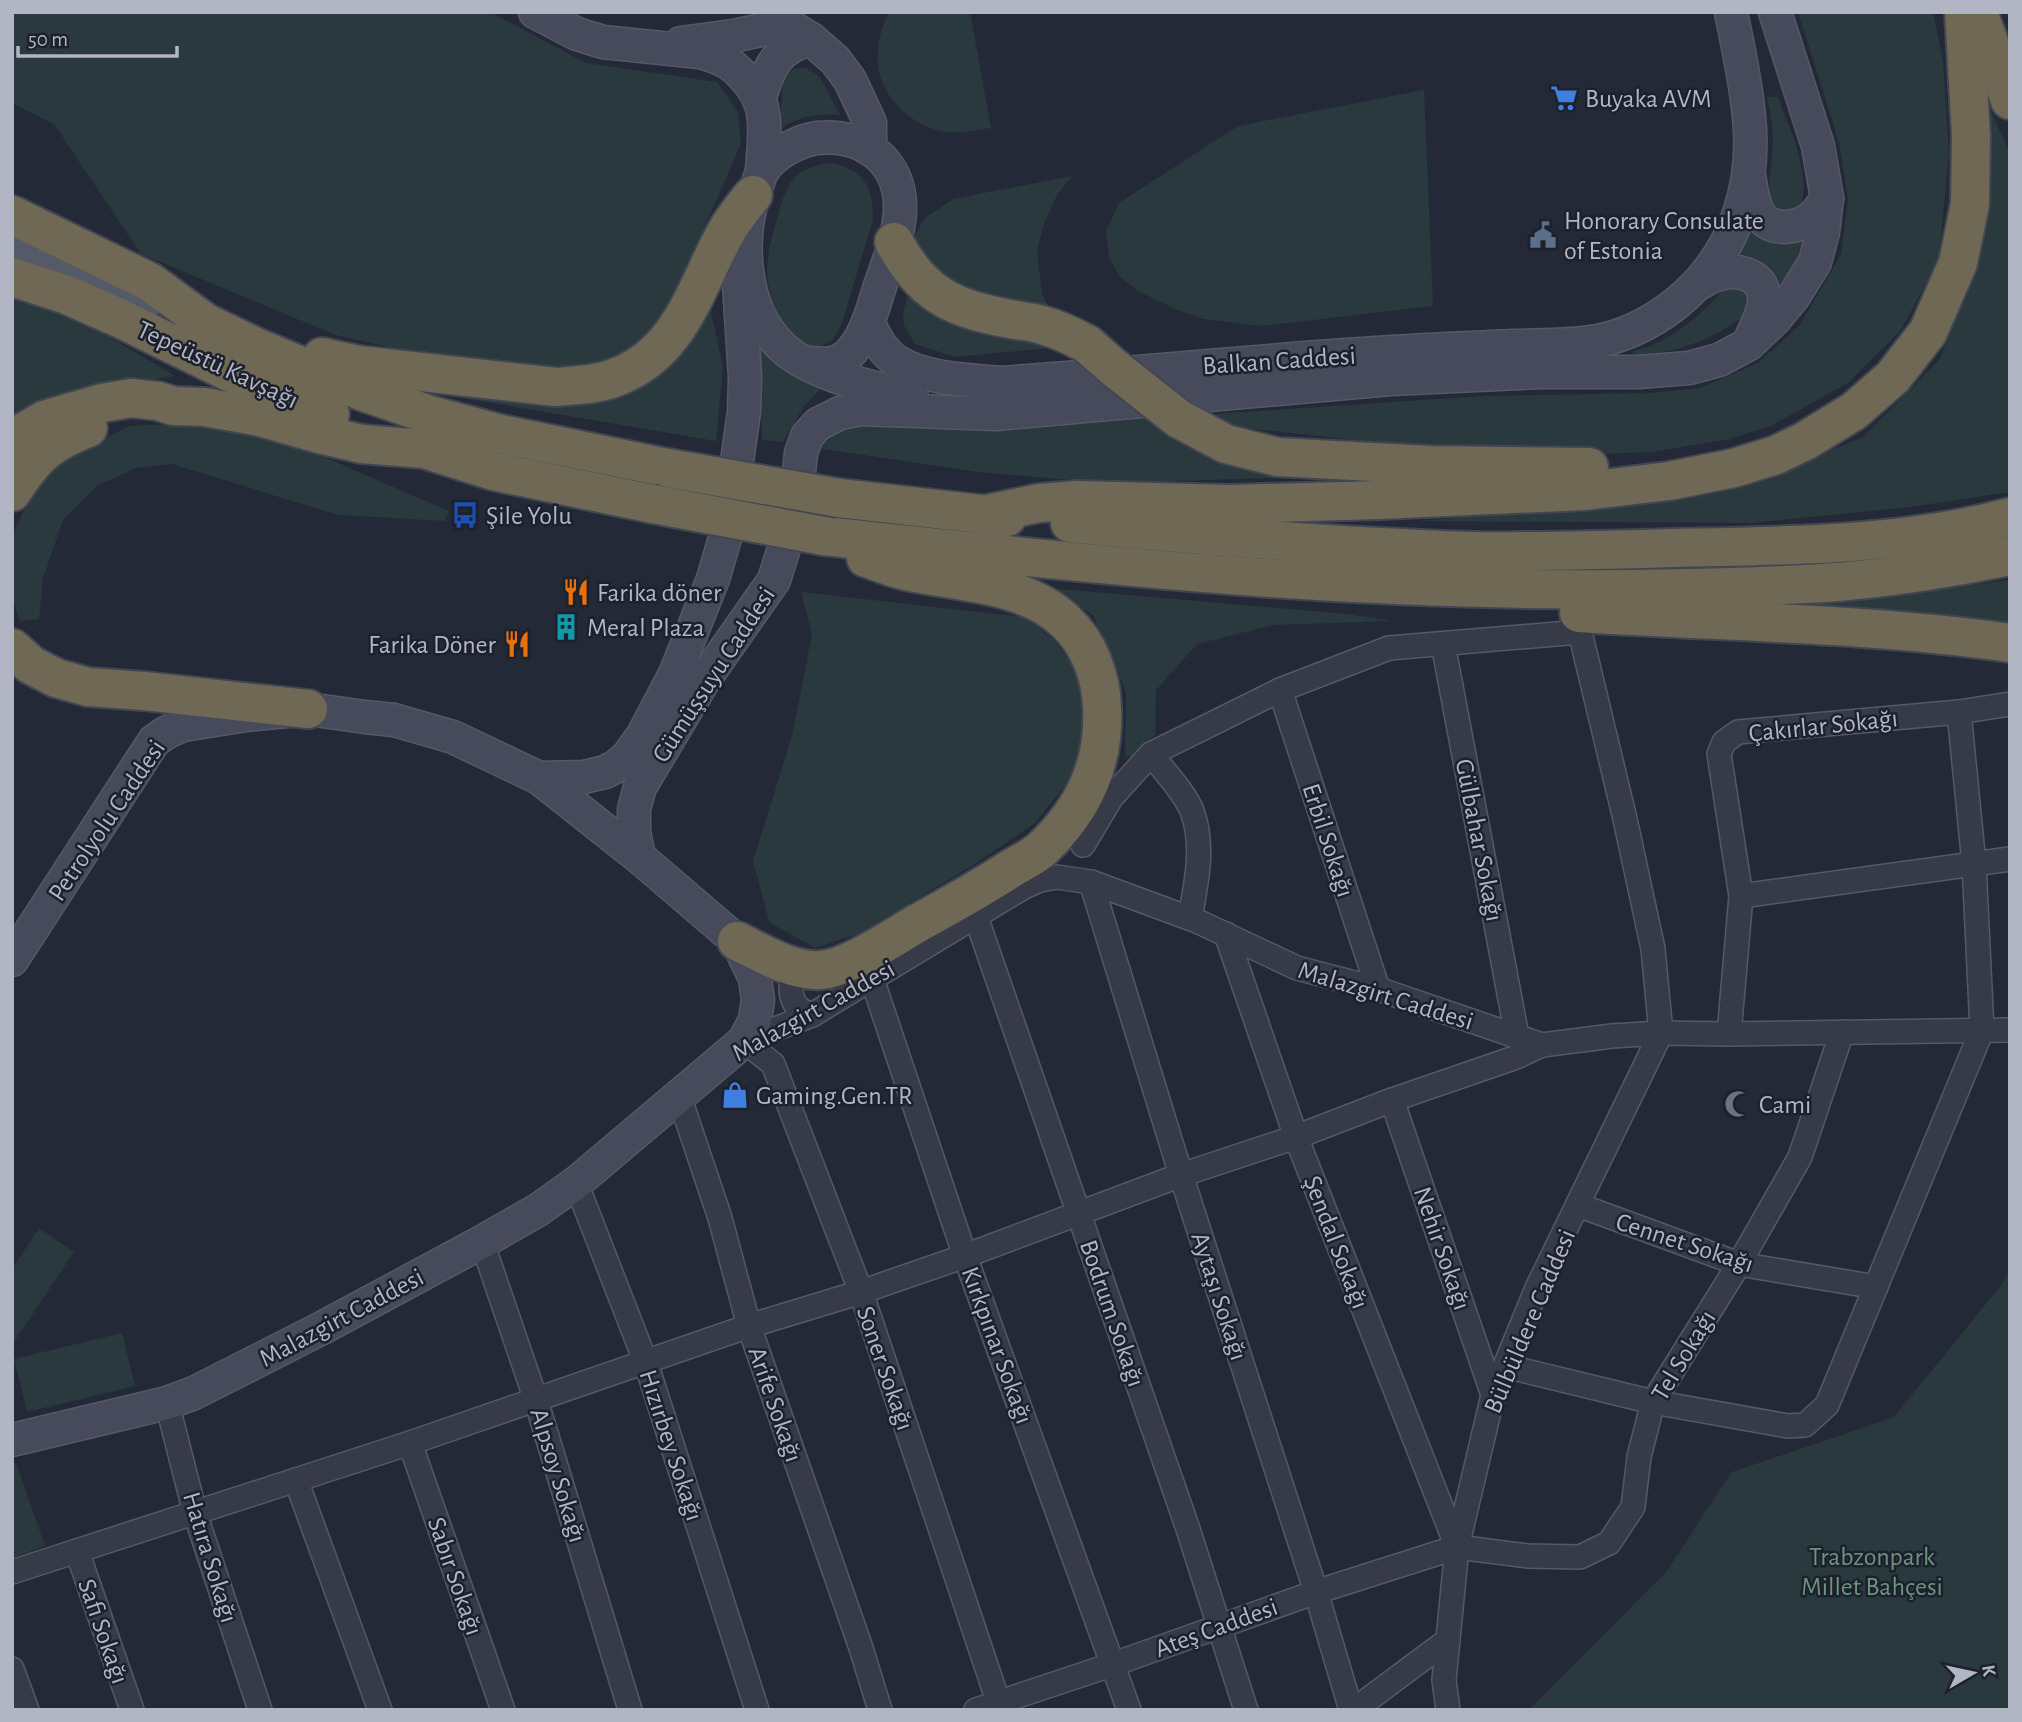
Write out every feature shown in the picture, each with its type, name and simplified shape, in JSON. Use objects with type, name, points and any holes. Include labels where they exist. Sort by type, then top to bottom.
[{"type":"highway","points":[[982,515],[1039,503],[1078,500],[1230,504],[1585,491],[1669,481],[1734,468],[1776,455],[1854,411],[1893,377],[1928,332],[1958,263],[1970,204],[1971,135],[1964,12]]},
{"type":"highway","points":[[1978,12],[2010,100]]},
{"type":"highway","points":[[258,348],[359,365],[556,387],[614,378],[641,364],[668,341],[691,306],[724,235],[758,183]]},
{"type":"highway","points":[[12,215],[150,282],[206,323],[258,348],[361,391],[427,414],[501,434],[668,468],[839,498],[982,515],[1240,539],[1472,551],[1819,544],[1939,532],[2010,517]]},
{"type":"highway","points":[[894,243],[919,280],[948,301],[975,312],[1039,324],[1064,332],[1087,344],[1179,419],[1226,444],[1277,457],[1430,465],[1590,467],[1653,463],[1734,468]]},
{"type":"highway","name":"Tepeüstü Kavşağı","points":[[12,277],[67,295],[292,400],[424,449]]},
{"type":"highway","points":[[12,439],[44,420],[102,403],[131,398],[260,417],[362,444],[424,449],[493,471],[824,536],[1065,562],[1394,586],[1561,590],[1714,588],[1839,582],[1951,568],[2010,556]]},
{"type":"highway","points":[[12,492],[28,467],[45,450],[64,437],[95,425],[154,413],[174,406]]},
{"type":"highway","points":[[737,940],[802,969],[822,970],[848,962],[983,887],[1042,850],[1067,822],[1087,791],[1099,759],[1103,727],[1102,694],[1096,668],[1084,645],[1066,622],[1043,605],[1020,594],[894,567],[864,558],[824,536]]},
{"type":"highway","points":[[1394,586],[1461,602],[1502,608],[1822,626],[2010,643]]},
{"type":"highway","points":[[12,648],[31,665],[55,678],[88,687],[308,709]]},
{"type":"main road","points":[[12,248],[69,266],[206,323]]},
{"type":"street","points":[[535,12],[577,34],[603,42],[700,52],[715,57],[731,65],[760,100]]},
{"type":"street","points":[[1696,285],[1720,256],[1734,229],[1743,202],[1748,170],[1750,118],[1731,12]]},
{"type":"street","points":[[811,39],[787,48],[774,60],[765,78],[760,100],[764,125],[758,183],[747,221],[746,242],[748,274],[754,301],[766,327],[793,356],[864,386],[996,414],[1391,379],[1539,372],[1639,372],[1689,368],[1719,360],[1749,344],[1794,296],[1815,262],[1823,232],[1827,198],[1818,146],[1774,12]]},
{"type":"street","points":[[650,48],[775,27],[796,29],[835,60],[850,80],[870,122],[870,148]]},
{"type":"street","points":[[758,183],[776,155],[811,138],[833,136],[870,148],[884,161],[894,176],[900,211],[894,243],[868,322],[847,355],[834,363],[808,363]]},
{"type":"street","points":[[1748,170],[1755,203],[1763,218],[1777,227],[1792,227],[1812,217],[1827,198]]},
{"type":"street","name":"Gümüşsuyu Caddesi","points":[[539,778],[584,777],[605,772],[628,756],[643,735],[675,674],[713,579],[727,531],[744,412],[745,377],[738,273],[746,242]]},
{"type":"street","points":[[1696,285],[1717,274],[1739,272],[1753,277],[1762,286],[1765,299],[1749,344]]},
{"type":"street","name":"Balkan Caddesi","points":[[868,322],[876,338],[897,362],[914,369],[961,379],[1001,383],[1296,358],[1599,341],[1649,322],[1696,285]]},
{"type":"street","name":"Gümüşsuyu Caddesi","points":[[639,857],[634,832],[634,809],[640,787],[704,680],[774,580],[794,513],[802,453],[807,436],[818,424],[849,410],[996,414]]},
{"type":"street","points":[[1083,845],[1111,798],[1151,754],[1280,690],[1389,648],[1580,632],[1653,949],[1661,1033]]},
{"type":"street","name":"Gülbahar Sokağı","points":[[1443,644],[1517,1037]]},
{"type":"street","name":"Erbil Sokağı","points":[[1280,690],[1378,989]]},
{"type":"street","name":"Çakırlar Sokağı","points":[[1729,1034],[1741,897],[1719,754],[1724,741],[1738,732],[1959,712],[2010,704]]},
{"type":"street","name":"Petrolyolu Caddesi","points":[[12,960],[154,741],[183,725],[308,709],[394,720],[453,737],[539,778]]},
{"type":"street","points":[[1505,1366],[1653,1402],[1788,1426],[1805,1425],[1827,1405],[1982,1030],[1974,864],[1959,712]]},
{"type":"street","points":[[1151,754],[1192,811],[1199,845],[1189,918]]},
{"type":"street","points":[[539,778],[639,857],[737,940],[755,978],[758,1000],[755,1020],[744,1041]]},
{"type":"street","points":[[1741,897],[2010,859]]},
{"type":"street","name":"Malazgirt Caddesi","points":[[12,1440],[167,1403],[218,1382],[482,1242],[538,1210],[576,1183],[744,1041],[811,1015],[1040,880],[1057,877],[1091,882],[1226,933],[1297,968],[1378,989],[1542,1045]]},
{"type":"street","name":"Aytaşı Sokağı","points":[[1091,882],[1181,1175],[1352,1710]]},
{"type":"street","name":"Bodrum Sokağı","points":[[976,917],[1188,1529],[1246,1710]]},
{"type":"street","name":"Şendal Sokağı","points":[[1226,933],[1296,1137],[1457,1547]]},
{"type":"street","points":[[802,969],[793,975],[790,984],[791,997],[796,1007],[811,1015]]},
{"type":"street","name":"Kırkpınar Sokağı","points":[[872,979],[965,1256],[1129,1710]]},
{"type":"street","points":[[12,1572],[410,1443],[749,1326],[861,1292],[1181,1175],[1296,1137],[1514,1058],[1542,1045],[1661,1033],[2010,1030]]},
{"type":"street","name":"Tel Sokağı","points":[[1457,1547],[1528,1556],[1580,1557],[1609,1542],[1633,1507],[1639,1457],[1653,1402],[1739,1264],[1800,1157],[1842,1032]]},
{"type":"street","name":"Bülbüldere Caddesi","points":[[1448,1710],[1444,1680],[1457,1547],[1493,1395],[1536,1288],[1661,1033]]},
{"type":"street","name":"Soner Sokağı","points":[[744,1041],[773,1064],[861,1292],[1000,1706]]},
{"type":"street","name":"Arife Sokağı","points":[[679,1096],[720,1218],[749,1326],[880,1710]]},
{"type":"street","name":"Nehir Sokağı","points":[[1392,1100],[1493,1395]]},
{"type":"street","name":"Hızırbey Sokağı","points":[[576,1183],[646,1363],[757,1710]]},
{"type":"street","name":"Cennet Sokağı","points":[[1578,1206],[1739,1264],[1876,1287]]},
{"type":"street","name":"Alpsoy Sokağı","points":[[482,1242],[536,1400],[630,1710]]},
{"type":"street","name":"Hatıra Sokağı","points":[[167,1403],[195,1513],[260,1710]]},
{"type":"street","name":"Sabır Sokağı","points":[[410,1443],[503,1710]]},
{"type":"street","points":[[296,1480],[380,1710]]},
{"type":"street","name":"Ateş Caddesi","points":[[976,1710],[1000,1706],[1316,1592],[1457,1547]]},
{"type":"street","name":"Safi Sokağı","points":[[77,1551],[131,1710]]},
{"type":"street","points":[[1352,1710],[1448,1640]]},
{"type":"street","points":[[12,1669],[27,1710]]},
{"type":"green space","points":[[12,12],[490,12],[586,63],[717,82],[738,112],[741,144],[664,320],[621,360],[559,368],[419,354],[336,335],[141,254],[54,124],[12,103]]},
{"type":"green space","points":[[889,12],[970,12],[991,128],[963,132],[940,131],[916,121],[897,105],[883,83],[878,63],[879,41]]},
{"type":"green space","points":[[1798,12],[1933,12],[1943,61],[1949,152],[1939,259],[1901,330],[1848,383],[1771,426],[1729,439],[1651,452],[1553,456],[1456,451],[1226,426],[1213,414],[1481,396],[1648,393],[1700,388],[1758,363],[1800,325],[1841,254],[1848,200],[1839,142]]},
{"type":"green space","points":[[805,67],[820,77],[840,115],[809,116],[780,128],[783,79],[792,70]]},
{"type":"green space","points":[[1424,90],[1433,306],[1261,326],[1203,319],[1138,291],[1120,277],[1109,257],[1106,231],[1119,203],[1238,126]]},
{"type":"green space","points":[[1984,95],[2010,154],[2010,492],[1911,507],[1751,523],[1419,521],[1669,500],[1748,485],[1863,437],[1940,359],[1974,273],[1990,192]]},
{"type":"green space","points":[[1767,97],[1778,97],[1801,165],[1801,207],[1787,214],[1771,209],[1769,203],[1773,142]]},
{"type":"green space","points":[[830,163],[851,170],[864,181],[869,189],[873,219],[842,323],[831,340],[815,347],[804,344],[795,337],[779,316],[768,282],[768,258],[780,207],[793,180],[807,169]]},
{"type":"green space","points":[[1072,176],[1057,195],[1045,221],[1037,250],[1042,294],[1054,319],[964,295],[915,253],[915,235],[925,218],[953,199]]},
{"type":"green space","points":[[1752,222],[1785,242],[1800,238],[1808,232],[1800,260],[1778,295],[1733,259]]},
{"type":"green space","points":[[1726,287],[1747,288],[1751,310],[1726,328],[1696,343],[1664,352],[1633,355],[1633,351],[1665,339],[1684,327]]},
{"type":"green space","points":[[12,290],[63,309],[175,376],[76,392],[12,420]]},
{"type":"green space","points":[[909,290],[1060,347],[955,357],[915,344],[904,325],[903,313]]},
{"type":"green space","points":[[708,298],[723,367],[716,441],[433,393],[570,394]]},
{"type":"green space","points":[[762,348],[789,372],[821,389],[804,406],[783,442],[762,440]]},
{"type":"green space","points":[[1149,413],[1305,477],[1102,483],[978,472],[817,448],[833,431],[880,418]]},
{"type":"green space","points":[[208,422],[285,440],[449,511],[445,521],[338,515],[172,464],[136,468],[97,486],[63,520],[43,578],[39,619],[20,621],[12,597],[12,536],[32,493],[68,458],[129,426]]},
{"type":"green space","points":[[2010,580],[2010,623],[1785,608]]},
{"type":"green space","points":[[1048,588],[1346,614],[1393,621],[1273,625],[1197,644],[1156,690],[1155,735],[1133,756],[1125,757],[1126,692],[1093,615]]},
{"type":"green space","points":[[801,592],[1024,617],[1054,640],[1079,674],[1086,719],[1072,777],[1035,823],[975,864],[858,934],[815,948],[769,922],[753,861],[792,736],[812,634]]},
{"type":"green space","points":[[39,1228],[74,1252],[12,1345],[12,1269]]},
{"type":"green space","name":"Trabzonpark Millet Bahçesi","points":[[2010,1269],[2010,1710],[1529,1710],[1666,1572],[1732,1472],[1894,1417],[2002,1284]]},
{"type":"green space","points":[[122,1333],[135,1386],[27,1412],[14,1359]]},
{"type":"green space","points":[[16,1463],[45,1546],[12,1558],[12,1464]]},
{"type":"place","name":"Buyaka AVM","points":[[1564,98]]},
{"type":"place","name":"Honorary Consulate of Estonia","points":[[1543,235]]},
{"type":"place","name":"Şile Yolu","points":[[465,515]]},
{"type":"place","name":"Farika döner","points":[[576,592]]},
{"type":"place","name":"Meral Plaza","points":[[566,627]]},
{"type":"place","name":"Farika Döner","points":[[517,644]]},
{"type":"place","name":"Gaming.Gen.TR","points":[[735,1095]]},
{"type":"place","name":"Cami","points":[[1738,1104]]}]
